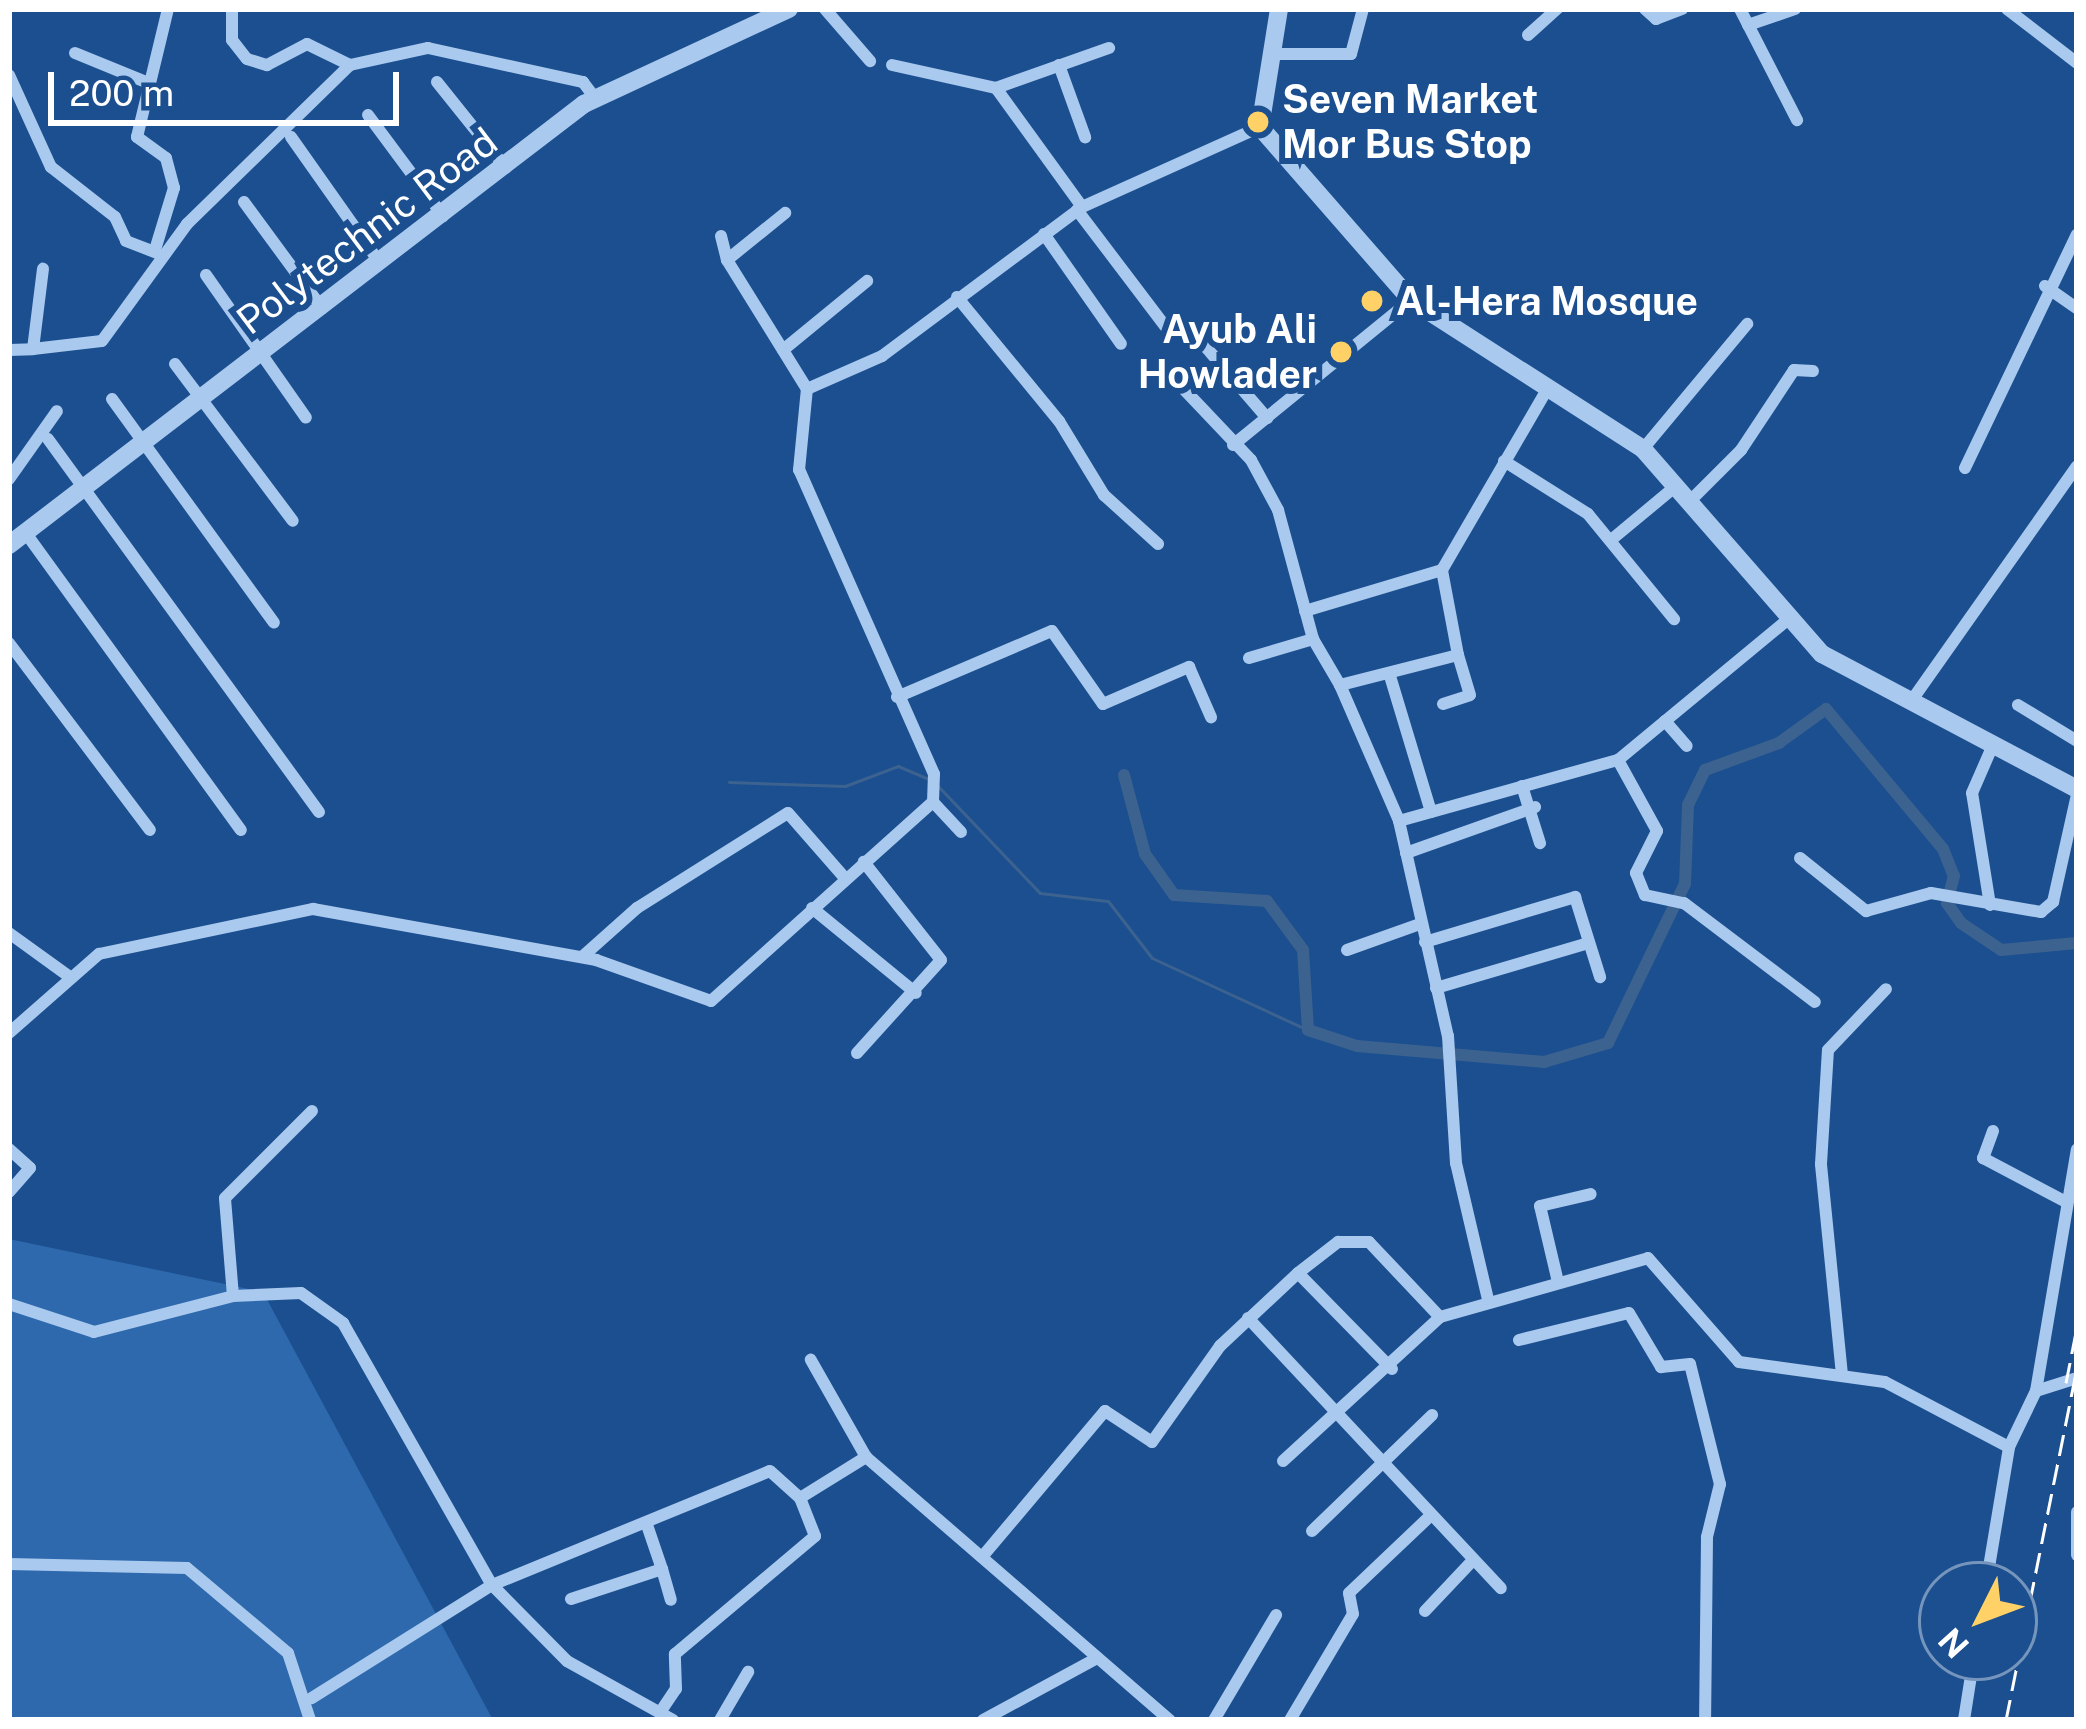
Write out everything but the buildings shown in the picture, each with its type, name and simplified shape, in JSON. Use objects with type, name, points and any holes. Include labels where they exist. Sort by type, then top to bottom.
[{"type":"street","points":[[155,250],[174,188],[166,158],[137,137],[146,82],[168,9]]},
{"type":"street","points":[[232,9],[232,40],[247,58],[266,65],[307,44],[350,65]]},
{"type":"street","name":"Polytechnic Road","points":[[9,545],[596,99],[789,9]]},
{"type":"street","points":[[825,9],[870,61]]},
{"type":"street","points":[[1280,9],[1260,127],[1411,300],[1546,391],[1643,449],[1786,621],[1822,654],[2077,792],[2048,909],[1931,893],[1866,911],[1800,858]]},
{"type":"street","points":[[1270,54],[1351,54],[1363,9]]},
{"type":"street","points":[[1528,35],[1557,9]]},
{"type":"street","points":[[1646,9],[1656,19],[1682,9]]},
{"type":"street","points":[[1740,9],[1797,120]]},
{"type":"street","points":[[1748,26],[1795,9]]},
{"type":"street","points":[[2011,10],[2077,63]]},
{"type":"street","points":[[9,350],[102,340],[164,264],[187,224],[350,65],[428,48],[583,82],[596,99]]},
{"type":"street","points":[[892,65],[996,88],[1109,48]]},
{"type":"street","points":[[75,53],[146,82]]},
{"type":"street","points":[[1059,65],[1084,137]]},
{"type":"street","points":[[9,75],[51,167],[115,217],[126,241],[155,250],[164,264]]},
{"type":"street","points":[[437,82],[506,168]]},
{"type":"street","points":[[996,88],[1171,334],[1198,338],[1267,418]]},
{"type":"street","points":[[368,115],[444,217]]},
{"type":"street","points":[[807,389],[882,356],[1080,208],[1260,127]]},
{"type":"street","points":[[291,137],[381,264]]},
{"type":"street","points":[[244,202],[322,308]]},
{"type":"street","points":[[727,260],[785,213]]},
{"type":"street","points":[[1044,234],[1121,344]]},
{"type":"street","points":[[1965,468],[2045,286],[2077,234]]},
{"type":"street","points":[[721,236],[727,260],[807,389],[799,470],[934,774],[935,797],[961,832]]},
{"type":"street","points":[[33,349],[43,269]]},
{"type":"street","points":[[206,275],[306,418]]},
{"type":"street","points":[[783,350],[867,281]]},
{"type":"street","points":[[2045,286],[2077,308]]},
{"type":"street","points":[[957,297],[1103,495],[1158,544]]},
{"type":"street","points":[[1234,445],[1411,300]]},
{"type":"street","points":[[1643,449],[1747,324]]},
{"type":"street","points":[[175,364],[293,521]]},
{"type":"street","points":[[1611,540],[1742,450],[1794,370],[1813,371]]},
{"type":"street","points":[[1178,383],[1234,445],[1278,510],[1312,639],[1340,685],[1400,821],[1448,1036],[1456,1163],[1488,1300]]},
{"type":"street","points":[[1443,704],[1470,695],[1442,570],[1546,391]]},
{"type":"street","points":[[112,399],[274,623]]},
{"type":"street","points":[[9,479],[57,411]]},
{"type":"street","points":[[48,439],[319,812]]},
{"type":"street","points":[[1504,461],[1611,540],[1674,619]]},
{"type":"street","points":[[1912,700],[2077,466]]},
{"type":"street","points":[[25,532],[241,830]]},
{"type":"street","points":[[1305,611],[1442,570]]},
{"type":"street","points":[[1400,821],[1618,760],[1786,621]]},
{"type":"street","points":[[897,697],[1052,631],[1103,704],[1189,667],[1210,717]]},
{"type":"street","points":[[1249,658],[1312,639]]},
{"type":"street","points":[[9,644],[150,830]]},
{"type":"street","points":[[1340,685],[1458,655]]},
{"type":"street","points":[[1390,676],[1431,812]]},
{"type":"street","points":[[2018,705],[2077,741]]},
{"type":"street","points":[[1665,721],[1687,746]]},
{"type":"street","points":[[1990,904],[1972,793],[1993,745]]},
{"type":"street","points":[[1618,760],[1657,831],[1636,874],[1645,895],[1677,900],[1815,1002]]},
{"type":"street","points":[[1522,786],[1535,807],[1540,842]]},
{"type":"street","points":[[9,1034],[67,975],[99,954],[313,909],[582,957],[711,1001],[935,797]]},
{"type":"street","points":[[1406,853],[1535,807]]},
{"type":"street","points":[[582,957],[637,908],[788,813],[845,878]]},
{"type":"street","points":[[857,1053],[916,993],[938,953],[864,862]]},
{"type":"street","points":[[1425,942],[1575,897],[1600,977]]},
{"type":"street","points":[[812,908],[916,993]]},
{"type":"street","points":[[1347,950],[1420,924]]},
{"type":"street","points":[[9,934],[67,975]]},
{"type":"street","points":[[1436,988],[1589,943]]},
{"type":"street","points":[[1842,1376],[1821,1164],[1828,1050],[1886,988]]},
{"type":"street","points":[[233,1296],[225,1198],[312,1111]]},
{"type":"street","points":[[1993,1131],[1983,1158],[2066,1202]]},
{"type":"street","points":[[1990,1561],[2009,1447],[2036,1391],[2077,1148]]},
{"type":"street","points":[[9,1149],[30,1168],[9,1192]]},
{"type":"street","points":[[1558,1282],[1540,1207],[1591,1194]]},
{"type":"street","points":[[982,1557],[1105,1412],[1152,1442],[1248,1318],[1338,1241],[1369,1242],[1440,1317]]},
{"type":"street","points":[[1283,1461],[1392,1369],[1440,1317],[1648,1258],[1739,1362],[1842,1376],[1925,1394],[2009,1447]]},
{"type":"street","points":[[1298,1273],[1392,1369]]},
{"type":"street","points":[[9,1304],[94,1332],[233,1296],[301,1293],[329,1305],[492,1585],[567,1661],[663,1708],[673,1720]]},
{"type":"street","points":[[1520,1340],[1629,1313],[1661,1367],[1690,1364],[1720,1484],[1707,1537],[1706,1720]]},
{"type":"street","points":[[1248,1318],[1501,1588]]},
{"type":"street","points":[[811,1360],[866,1457],[1170,1720]]},
{"type":"street","points":[[2036,1391],[2077,1378]]},
{"type":"street","points":[[1312,1531],[1432,1415]]},
{"type":"street","points":[[800,1498],[866,1457]]},
{"type":"street","points":[[312,1698],[492,1585],[770,1471],[800,1498],[814,1536],[675,1654],[676,1689],[663,1708]]},
{"type":"street","points":[[2077,1512],[2077,1555]]},
{"type":"street","points":[[1290,1720],[1353,1614],[1349,1593],[1430,1516]]},
{"type":"street","points":[[647,1525],[671,1600]]},
{"type":"street","points":[[1425,1611],[1473,1560]]},
{"type":"street","points":[[9,1564],[187,1568],[288,1653],[312,1698],[310,1720]]},
{"type":"street","points":[[571,1599],[662,1569]]},
{"type":"street","points":[[1214,1720],[1276,1616]]},
{"type":"street","points":[[983,1720],[1097,1658]]},
{"type":"street","points":[[719,1720],[748,1672]]},
{"type":"street","points":[[1964,1720],[1970,1681]]},
{"type":"shaded area","points":[[9,1239],[263,1292],[493,1720],[9,1720]]},
{"type":"waterway","points":[[1124,775],[1145,854],[1174,895],[1267,901],[1303,950],[1308,1030],[1357,1046],[1544,1062],[1608,1043],[1685,884],[1688,805],[1705,770],[1779,743],[1826,709],[1943,849],[1954,876],[1947,903],[1961,923],[2001,950],[2077,943]]},
{"type":"waterway","points":[[729,782],[845,786],[898,766],[929,779]]},
{"type":"waterway","points":[[937,785],[1040,893],[1108,901],[1152,958],[1308,1030]]},
{"type":"railway","points":[[2066,1383],[2077,1327]]},
{"type":"railway","points":[[2006,1720],[2077,1367]]},
{"type":"place","name":"Seven Market Mor Bus Stop","points":[[1258,122]]},
{"type":"place","name":"Al-Hera Mosque","points":[[1372,301]]},
{"type":"place","name":"Ayub Ali Howlader","points":[[1341,352]]}]
